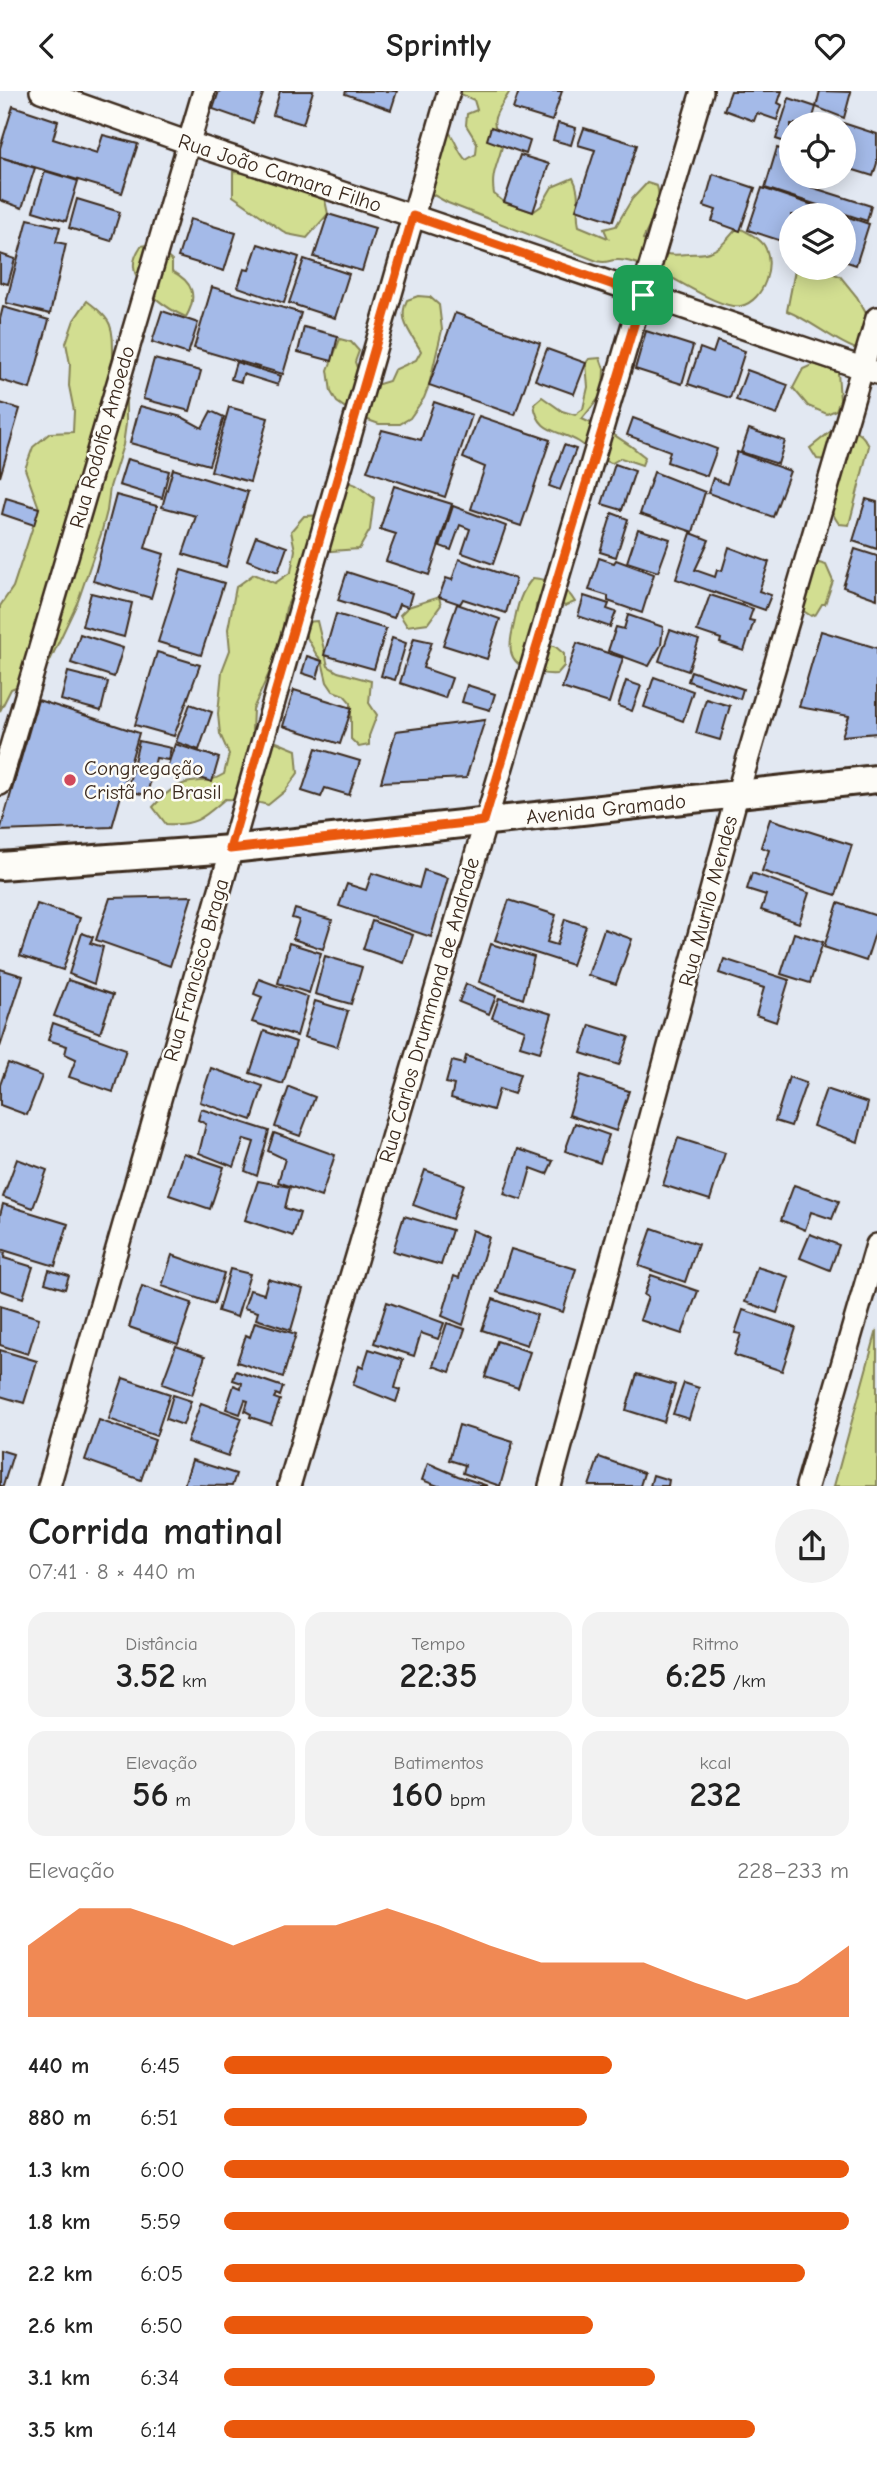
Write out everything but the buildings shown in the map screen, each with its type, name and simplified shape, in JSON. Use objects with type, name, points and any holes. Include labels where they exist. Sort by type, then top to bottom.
[{"type":"street","name":"Rua João Camara Filho","points":[[41,91],[869,371]]},
{"type":"street","name":"Rua Rodolfo Amoedo","points":[[0,784],[204,91]]},
{"type":"street","name":"Rua Francisco Braga","points":[[49,1486],[449,91]]},
{"type":"street","name":"Rua Carlos Drummond de Andrade","points":[[289,1486],[702,91]]},
{"type":"street","name":"Rua Murilo Mendes","points":[[550,1486],[737,795],[869,371],[877,318]]},
{"type":"street","name":"Avenida Gramado","points":[[0,866],[230,849],[877,779]]},
{"type":"street","points":[[807,1486],[877,1245]]},
{"type":"green space","points":[[454,91],[510,91],[494,121],[503,141],[493,186],[494,194],[504,202],[533,212],[541,206],[552,187],[573,178],[577,190],[579,226],[608,238],[604,229],[616,226],[632,199],[647,183],[657,186],[657,207],[643,239],[648,244],[658,251],[674,255],[704,253],[721,245],[738,227],[764,245],[769,262],[762,290],[749,303],[741,306],[722,303],[649,267],[622,260],[597,261],[448,203],[428,192],[434,150],[449,132],[466,160],[476,154],[477,143],[466,125],[467,114],[477,110],[474,100]]},
{"type":"green space","points":[[233,172],[269,176],[303,188],[325,200],[328,214],[307,238],[287,234],[233,196]]},
{"type":"green space","points":[[152,244],[172,261],[172,271],[189,285],[192,303],[186,317],[154,297],[136,275],[134,264],[137,253],[141,246]]},
{"type":"green space","points":[[793,280],[843,280],[868,317],[865,352],[845,344],[787,311]]},
{"type":"green space","points":[[418,296],[430,297],[439,305],[442,330],[424,398],[410,418],[400,424],[379,424],[357,416],[337,402],[331,392],[328,370],[340,339],[351,342],[359,351],[355,362],[367,383],[389,381],[394,370],[416,360],[421,351],[404,320],[407,300]]},
{"type":"green space","points":[[87,301],[102,313],[110,324],[113,357],[122,357],[131,378],[126,401],[123,445],[110,487],[101,534],[78,601],[48,665],[31,680],[11,689],[0,711],[0,606],[13,587],[39,508],[25,469],[33,447],[50,433],[73,432],[74,411],[66,343],[74,320]]},
{"type":"green space","points":[[600,358],[604,369],[603,393],[582,419],[615,435],[638,451],[645,457],[642,465],[621,458],[612,463],[600,459],[579,442],[544,426],[536,414],[534,404],[542,397],[562,411],[575,415],[583,409],[588,387],[586,363],[589,359]]},
{"type":"green space","points":[[814,364],[838,372],[840,400],[836,410],[827,414],[808,406],[793,388],[803,369]]},
{"type":"green space","points":[[841,429],[858,433],[869,446],[849,525],[839,524],[831,510],[827,460],[817,459],[810,448],[830,432]]},
{"type":"green space","points":[[335,477],[356,485],[374,498],[370,530],[359,549],[317,552],[304,567],[286,608],[279,651],[253,709],[252,732],[296,750],[298,773],[285,791],[268,805],[248,800],[225,799],[192,822],[166,824],[153,807],[165,795],[185,783],[212,780],[224,774],[229,754],[220,734],[218,714],[222,671],[230,650],[228,629],[236,587],[254,574],[275,583],[291,572],[295,550],[291,531],[304,516],[324,515],[321,494]]},
{"type":"green space","points":[[816,562],[826,565],[833,581],[825,604],[811,616],[802,610]]},
{"type":"green space","points":[[533,578],[557,584],[567,591],[575,602],[565,606],[545,598],[536,605],[534,638],[556,647],[564,654],[564,666],[557,674],[544,674],[523,667],[513,658],[511,652],[518,605],[525,588]]},
{"type":"green space","points":[[439,597],[441,605],[428,623],[407,626],[400,615],[408,607]]},
{"type":"green space","points":[[317,621],[328,666],[338,672],[371,681],[369,703],[377,715],[369,736],[369,745],[359,747],[351,739],[351,703],[344,695],[333,691],[327,682],[322,661],[305,634],[306,622]]},
{"type":"green space","points":[[877,1330],[877,1486],[834,1486]]},
{"type":"place","name":"Congregação Cristã no Brasil","points":[[70,780]]},
{"type":"route","points":[[413,216],[643,295],[484,821],[230,849],[413,216]]}]
